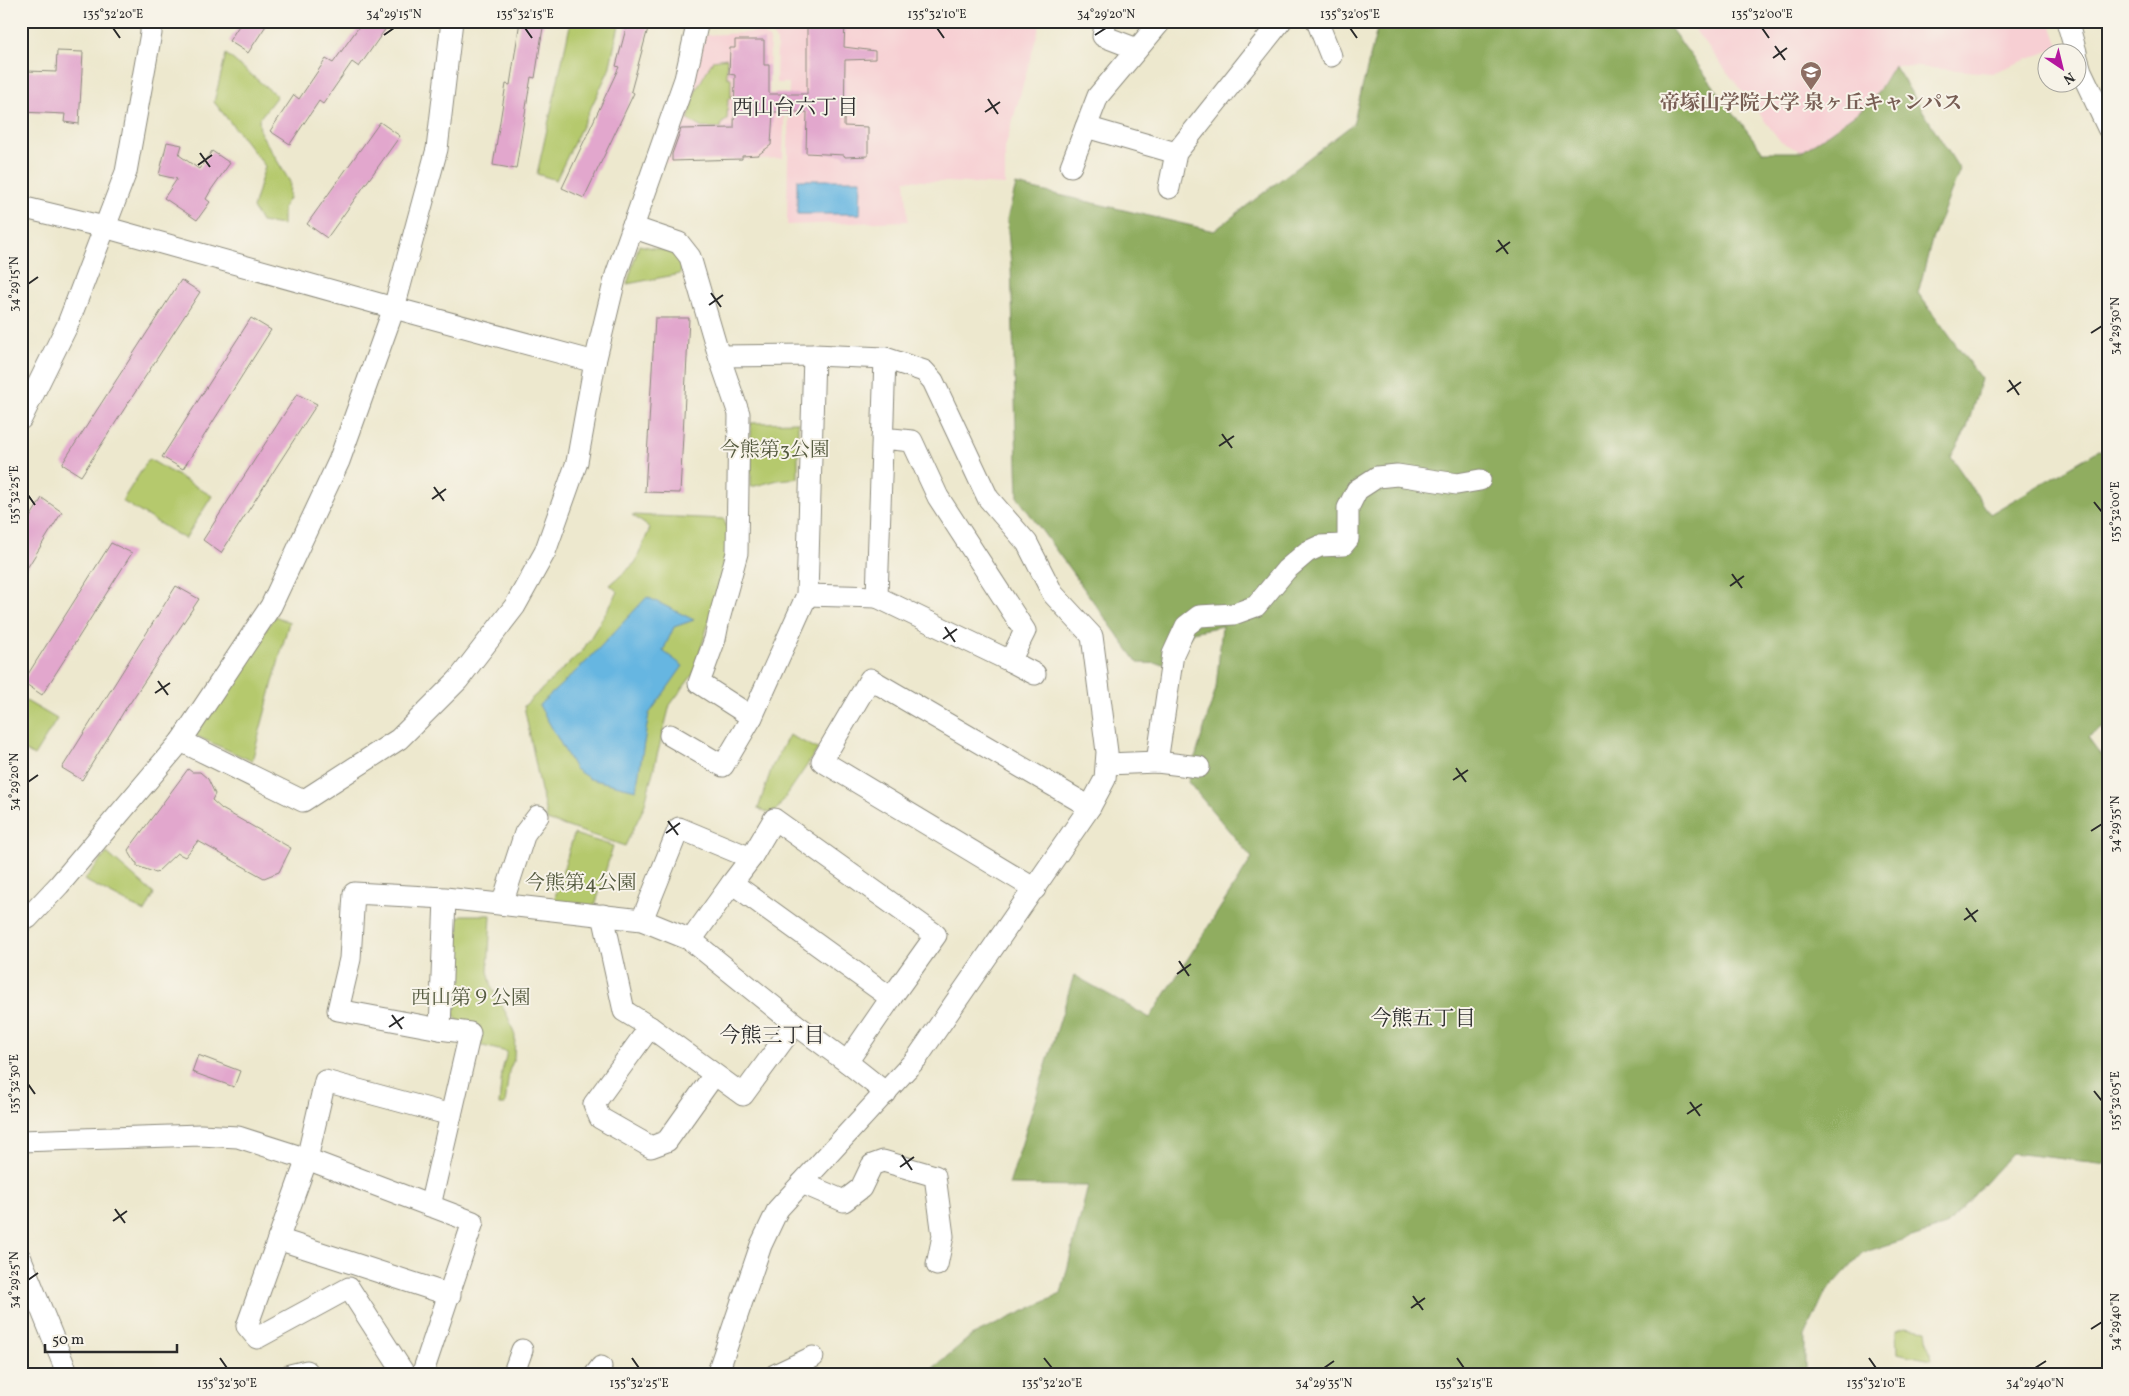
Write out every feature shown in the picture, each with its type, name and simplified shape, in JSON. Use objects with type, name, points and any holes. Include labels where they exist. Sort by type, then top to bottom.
[{"type":"street","points":[[21,419],[67,326],[126,172],[151,33],[151,21]]},
{"type":"street","points":[[21,922],[28,918],[59,885],[181,741],[270,606],[339,461],[394,308],[437,150],[452,21]]},
{"type":"street","points":[[181,741],[303,801],[399,739],[458,680],[515,606],[545,552],[577,462],[595,362],[616,275],[685,79],[698,21]]},
{"type":"street","points":[[1106,21],[1103,36],[1137,49]]},
{"type":"street","points":[[1071,166],[1098,96],[1161,21]]},
{"type":"street","points":[[1169,188],[1176,153],[1281,21]]},
{"type":"street","points":[[1317,21],[1331,56]]},
{"type":"street","points":[[2067,21],[2073,42]]},
{"type":"street","points":[[2086,80],[2108,128]]},
{"type":"street","points":[[1086,127],[1176,153]]},
{"type":"street","points":[[21,207],[104,227],[595,362]]},
{"type":"street","points":[[632,227],[679,243],[690,257],[719,356],[739,414],[737,553],[719,619],[716,639],[699,683],[752,717]]},
{"type":"street","points":[[717,1375],[761,1245],[778,1209],[917,1058],[1090,807],[1105,779],[1107,764],[1092,636],[1053,594],[1027,543],[988,498],[933,382],[924,371],[885,358],[814,355],[719,356]]},
{"type":"street","points":[[670,735],[723,766],[752,717],[807,595],[814,355]]},
{"type":"street","points":[[877,597],[885,358]]},
{"type":"street","points":[[882,438],[912,441],[938,497],[1025,631],[1010,661]]},
{"type":"street","points":[[1157,762],[1173,654],[1186,626],[1199,616],[1234,614],[1256,606],[1286,570],[1307,552],[1320,546],[1343,545],[1348,539],[1348,508],[1357,490],[1377,477],[1397,476],[1457,484],[1480,480]]},
{"type":"street","points":[[807,595],[877,597],[1035,674]]},
{"type":"street","points":[[1035,889],[822,761],[870,679],[1090,807]]},
{"type":"street","points":[[1107,764],[1157,762],[1199,767]]},
{"type":"street","points":[[502,904],[525,833],[538,816]]},
{"type":"street","points":[[691,940],[751,858],[774,819],[936,935],[847,1062]]},
{"type":"street","points":[[642,920],[679,828],[751,858]]},
{"type":"street","points":[[732,883],[891,998]]},
{"type":"street","points":[[430,1206],[470,1032],[440,1029],[338,1010],[350,959],[354,893],[445,898],[603,914],[642,920],[691,940],[795,1024],[886,1093]]},
{"type":"street","points":[[440,1029],[445,898]]},
{"type":"street","points":[[603,914],[624,1011],[650,1027],[743,1095],[795,1024]]},
{"type":"street","points":[[650,1027],[594,1104],[600,1118],[652,1147],[667,1141],[714,1075]]},
{"type":"street","points":[[356,1266],[349,1288],[257,1338],[247,1326],[307,1159],[324,1081],[451,1116]]},
{"type":"street","points":[[21,1141],[200,1135],[238,1137],[307,1159],[473,1222],[422,1375]]},
{"type":"street","points":[[802,1183],[844,1201],[861,1188],[872,1166],[883,1161],[935,1176],[943,1236],[937,1265]]},
{"type":"street","points":[[278,1239],[356,1266],[450,1295]]},
{"type":"street","points":[[21,1259],[68,1375]]},
{"type":"street","points":[[349,1288],[405,1375]]},
{"type":"street","points":[[514,1375],[522,1350]]},
{"type":"street","points":[[775,1375],[813,1357]]},
{"type":"street","points":[[290,1375],[307,1371],[308,1375]]},
{"type":"shaded area","points":[[760,21],[1041,21],[1005,148],[1005,185],[905,180],[908,221],[787,225],[789,83],[776,83],[777,41]]},
{"type":"shaded area","name":"帝塚山学院大学 泉ヶ丘キャンパス","points":[[1688,21],[2050,21],[2057,42],[2036,42],[2036,56],[1992,73],[1894,65],[1872,102],[1802,152],[1781,142]]},
{"type":"shaded area","points":[[761,32],[770,40],[769,94],[785,93],[783,158],[665,163],[678,132],[705,35]]},
{"type":"green space","points":[[571,21],[620,21],[609,70],[556,180],[537,174]]},
{"type":"green space","points":[[1379,21],[1665,21],[1763,152],[1802,152],[1872,102],[1894,65],[1960,170],[1932,240],[1918,293],[1981,379],[1967,428],[1951,457],[1990,514],[2099,450],[2108,452],[2108,725],[2088,737],[2108,765],[2108,1164],[2012,1153],[1946,1226],[1862,1253],[1824,1295],[1805,1336],[1805,1375],[925,1375],[971,1336],[1061,1294],[1088,1186],[1009,1185],[1074,975],[1150,1018],[1252,858],[1188,782],[1216,688],[1222,626],[1193,632],[1170,664],[1138,663],[1018,498],[1011,265],[1007,219],[1016,185],[1214,231],[1353,124]]},
{"type":"green space","points":[[226,54],[277,96],[259,119],[260,132],[290,182],[289,198],[283,208],[283,225],[261,222],[253,208],[265,166],[214,102]]},
{"type":"green space","points":[[727,58],[727,77],[731,78],[731,98],[728,99],[727,120],[722,123],[721,128],[702,128],[688,120],[695,92],[713,60]]},
{"type":"green space","points":[[639,245],[672,252],[683,263],[680,274],[627,284]]},
{"type":"green space","name":"今熊第3公園","points":[[798,422],[798,478],[778,480],[751,487],[751,423]]},
{"type":"green space","points":[[149,459],[212,496],[185,539],[122,501]]},
{"type":"green space","points":[[632,515],[724,519],[729,535],[718,590],[694,673],[670,705],[644,807],[625,846],[547,820],[524,706],[583,650],[618,592],[610,585],[635,563],[650,528]]},
{"type":"green space","points":[[275,616],[289,622],[252,761],[194,735]]},
{"type":"green space","points":[[21,698],[57,719],[34,756],[21,748]]},
{"type":"green space","points":[[789,735],[818,749],[774,814],[758,809],[772,767]]},
{"type":"green space","name":"今熊第4公園","points":[[574,834],[613,846],[594,909],[553,904]]},
{"type":"green space","points":[[107,853],[154,894],[145,912],[84,880]]},
{"type":"green space","name":"西山第９公園","points":[[462,915],[491,915],[488,971],[492,987],[508,1017],[515,1036],[514,1059],[509,1071],[505,1105],[499,1105],[502,1071],[507,1052],[475,1044],[447,1005],[454,920]]},
{"type":"green space","points":[[1905,1327],[1927,1330],[1931,1360],[1897,1353],[1896,1330]]},
{"type":"water","points":[[797,180],[861,180],[860,214],[797,214]]},
{"type":"water","points":[[647,597],[694,620],[674,627],[663,651],[683,666],[649,714],[636,790],[590,779],[575,769],[539,705],[587,661]]},
{"type":"building","points":[[242,21],[269,21],[248,53],[229,41]]},
{"type":"building","points":[[363,21],[391,21],[359,67],[352,62],[323,104],[319,101],[290,144],[270,131],[294,95],[299,99],[326,59],[333,63]]},
{"type":"building","points":[[520,21],[544,21],[535,78],[531,77],[516,169],[493,165],[506,84],[510,85]]},
{"type":"building","points":[[628,21],[650,21],[631,91],[634,93],[584,198],[562,188],[619,67],[616,66]]},
{"type":"building","points":[[807,21],[845,21],[844,47],[875,51],[875,59],[845,60],[844,126],[868,127],[868,156],[845,157],[844,155],[806,153],[807,112],[773,112],[771,145],[758,155],[742,156],[742,159],[672,161],[672,154],[681,129],[734,128],[735,75],[729,74],[730,48],[735,48],[735,40],[764,40],[764,65],[769,65],[769,94],[807,94]]},
{"type":"building","points":[[57,51],[83,52],[79,124],[64,122],[65,114],[21,112],[21,87],[26,87],[27,71],[56,72]]},
{"type":"building","points":[[380,122],[400,136],[327,238],[307,224]]},
{"type":"building","points":[[167,142],[182,145],[179,155],[199,169],[212,151],[230,163],[211,190],[206,199],[210,202],[197,220],[164,198],[177,179],[159,175]]},
{"type":"building","points":[[181,280],[200,292],[81,476],[62,464]]},
{"type":"building","points":[[251,318],[271,330],[183,469],[162,457]]},
{"type":"building","points":[[655,318],[689,318],[680,493],[645,492]]},
{"type":"building","points":[[297,394],[317,404],[221,553],[203,540]]},
{"type":"building","points":[[42,498],[62,512],[21,578],[21,532]]},
{"type":"building","points":[[111,543],[132,553],[42,695],[23,682]]},
{"type":"building","points":[[176,586],[199,599],[129,703],[82,780],[62,768]]},
{"type":"building","points":[[188,769],[192,772],[200,772],[208,779],[215,794],[212,800],[222,809],[291,848],[279,872],[264,878],[198,841],[185,857],[177,853],[156,873],[137,866],[128,850]]},
{"type":"building","points":[[198,1055],[240,1071],[234,1087],[192,1072]]},
{"type":"place","name":"帝塚山学院大学 泉ヶ丘キャンパス","points":[[1811,91]]},
{"type":"district","name":"西山台六丁目","points":[[795,108]]},
{"type":"district","name":"今熊五丁目","points":[[1423,1019]]},
{"type":"district","name":"今熊三丁目","points":[[772,1036]]}]
